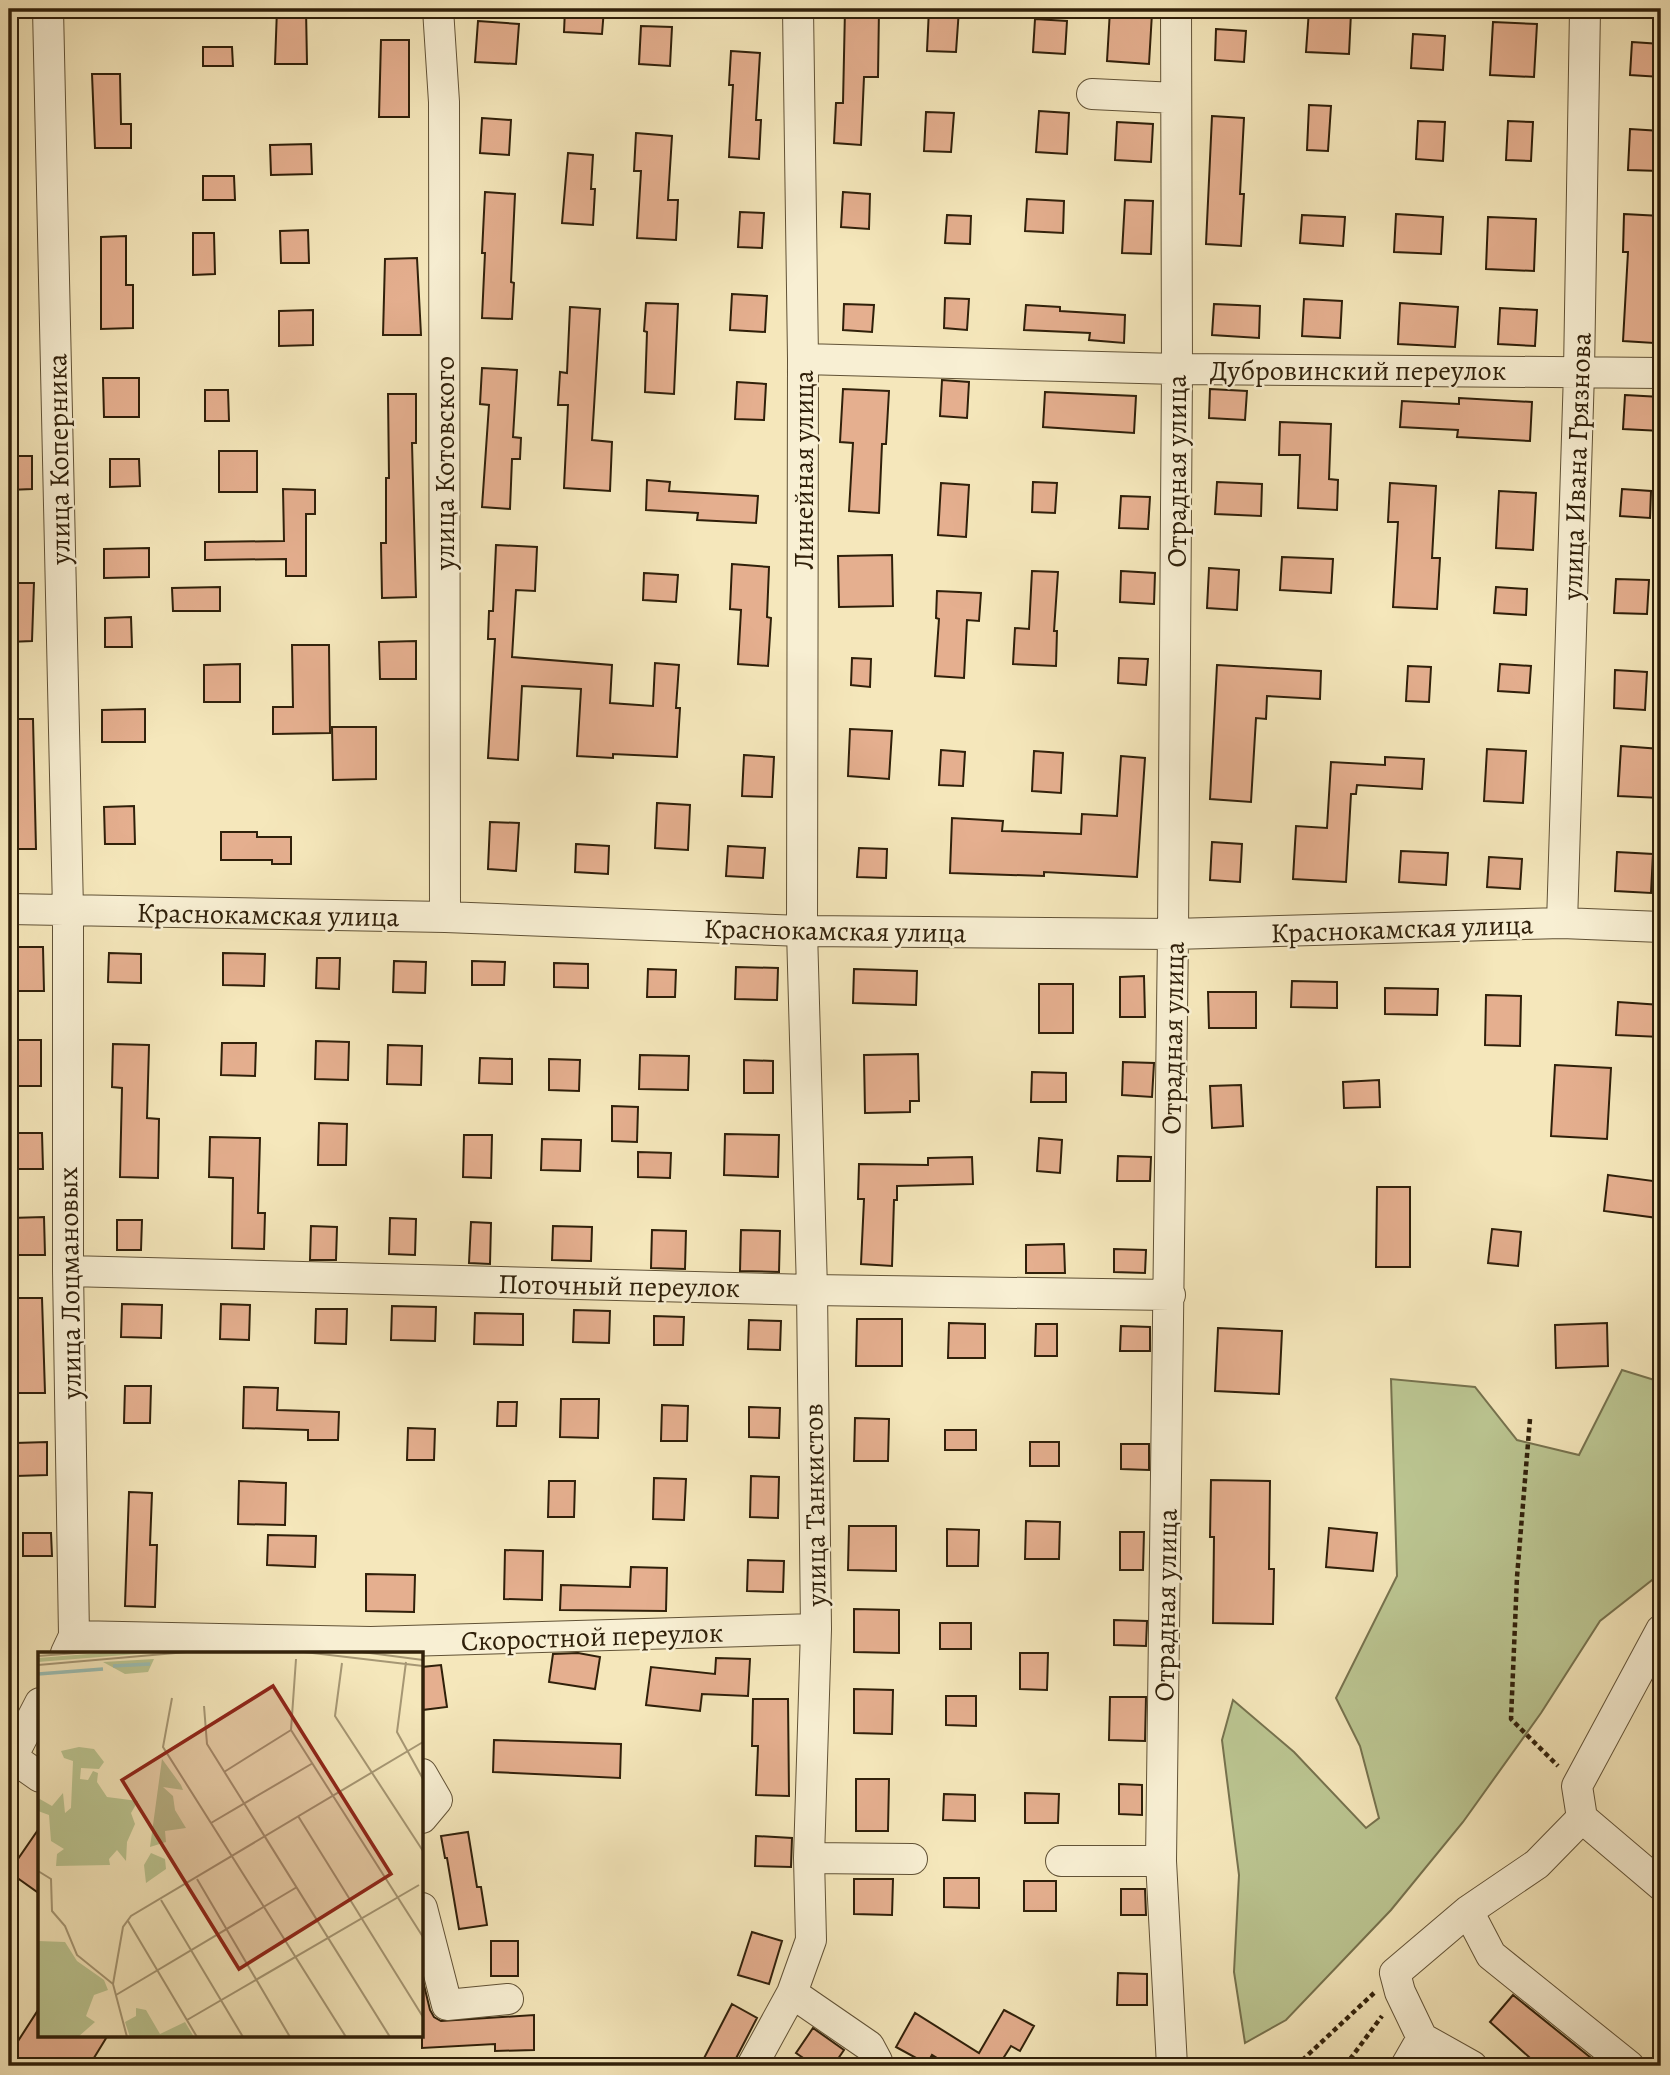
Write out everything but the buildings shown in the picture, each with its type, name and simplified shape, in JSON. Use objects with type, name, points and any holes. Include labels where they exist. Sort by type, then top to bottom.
[{"type":"street","name":"улица Коперника","points":[[48,9],[68,910]]},
{"type":"street","name":"улица Котовского","points":[[438,9],[444,102],[445,918]]},
{"type":"street","name":"Линейная улица","points":[[798,9],[803,359],[802,931]]},
{"type":"street","name":"Отрадная улица","points":[[1172,2066],[1161,1861],[1173,934],[1177,369],[1176,9]]},
{"type":"street","name":"улица Ивана Грязнова","points":[[1562,923],[1579,372],[1585,9]]},
{"type":"street","points":[[1092,94],[1176,98]]},
{"type":"street","name":"Дубровинский переулок","points":[[803,359],[1177,369],[1661,373]]},
{"type":"street","name":"Краснокамская улица","points":[[9,909],[445,918],[802,931],[1173,934],[1562,923],[1661,927]]},
{"type":"street","name":"улица Лоцмановых","points":[[68,910],[70,1645]]},
{"type":"street","name":"улица Танкистов","points":[[752,2066],[792,1993],[810,1940],[809,1858],[816,1629],[812,1290],[802,931]]},
{"type":"street","name":"Поточный переулок","points":[[68,1271],[812,1290],[1170,1295]]},
{"type":"street","name":"Скоростной переулок","points":[[70,1645],[372,1648],[816,1629]]},
{"type":"street","points":[[1661,1630],[1577,1786],[1582,1818],[1661,1885]]},
{"type":"street","points":[[38,1707],[11,1760],[38,1776]]},
{"type":"street","points":[[424,1777],[437,1800],[424,1816]]},
{"type":"street","points":[[1472,2066],[1422,2038],[1397,1983],[1468,1911],[1536,1864],[1582,1818]]},
{"type":"street","points":[[809,1858],[912,1858]]},
{"type":"street","points":[[1061,1861],[1161,1861]]},
{"type":"street","points":[[1468,1911],[1491,1955],[1629,2066]]},
{"type":"street","points":[[424,1916],[447,2005],[508,1999]]},
{"type":"street","points":[[792,1993],[869,2046],[877,2061]]},
{"type":"street","points":[[1406,2066],[1422,2038]]},
{"type":"path","points":[[1530,1419],[1517,1577],[1511,1718],[1577,1786]]},
{"type":"path","points":[[1296,2066],[1397,1983]]},
{"type":"path","points":[[1346,2066],[1397,1983]]},
{"type":"green space","points":[[1622,1370],[1661,1382],[1661,1573],[1600,1621],[1541,1713],[1463,1822],[1391,1910],[1286,2020],[1245,2043],[1234,1972],[1239,1875],[1222,1740],[1233,1700],[1294,1752],[1366,1828],[1379,1818],[1360,1746],[1336,1698],[1397,1576],[1391,1379],[1475,1387],[1517,1440],[1579,1455]]}]
